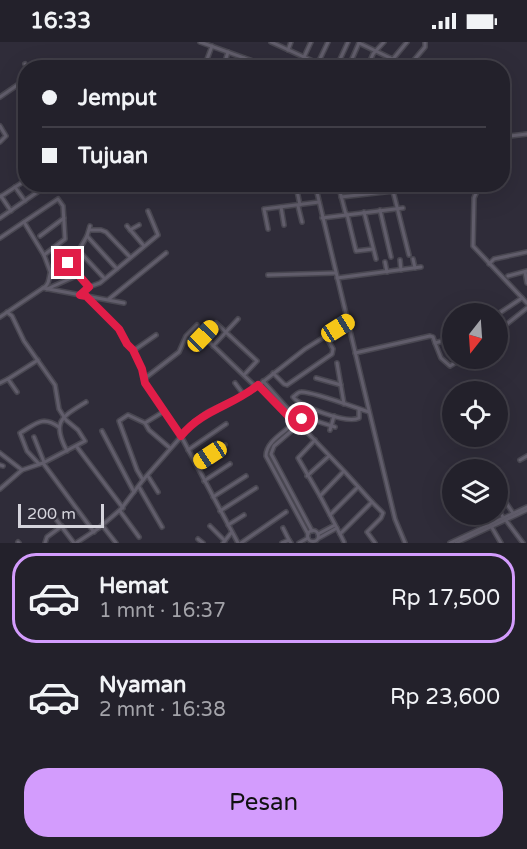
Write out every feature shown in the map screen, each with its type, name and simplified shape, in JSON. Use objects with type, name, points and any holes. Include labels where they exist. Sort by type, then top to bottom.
[{"type":"street","points":[[200,42],[249,60]]},
{"type":"street","points":[[271,42],[311,60]]},
{"type":"street","points":[[288,50],[291,42]]},
{"type":"street","points":[[304,57],[311,42]]},
{"type":"street","points":[[319,60],[328,42]]},
{"type":"street","points":[[340,60],[348,42],[359,44],[391,59],[407,42]]},
{"type":"street","points":[[371,60],[384,42]]},
{"type":"street","points":[[414,60],[425,47],[425,42]]},
{"type":"street","points":[[352,60],[359,44]]},
{"type":"street","points":[[207,60],[212,46]]},
{"type":"street","points":[[226,60],[228,52]]},
{"type":"street","points":[[0,97],[18,85]]},
{"type":"street","points":[[0,126],[6,136],[0,142]]},
{"type":"street","points":[[510,136],[527,134]]},
{"type":"street","points":[[11,211],[1,197],[18,185]]},
{"type":"street","points":[[15,187],[18,191]]},
{"type":"street","points":[[19,192],[25,201]]},
{"type":"street","points":[[0,218],[38,192]]},
{"type":"street","points":[[297,192],[302,222]]},
{"type":"street","points":[[317,192],[395,519],[405,543]]},
{"type":"street","points":[[340,192],[356,251],[373,249]]},
{"type":"street","points":[[341,197],[383,192]]},
{"type":"street","points":[[394,192],[400,208],[409,255]]},
{"type":"street","points":[[477,192],[474,198],[473,246],[527,305],[508,322]]},
{"type":"street","points":[[0,238],[58,199],[63,206],[65,239],[44,255]]},
{"type":"street","points":[[268,229],[264,209],[319,202]]},
{"type":"street","points":[[281,207],[284,225]]},
{"type":"street","points":[[322,218],[400,208]]},
{"type":"street","points":[[380,210],[391,257]]},
{"type":"street","points":[[80,295],[89,287],[100,283],[158,235],[148,211]]},
{"type":"street","points":[[364,212],[376,259]]},
{"type":"street","points":[[40,236],[64,218]]},
{"type":"street","points":[[24,222],[44,255],[50,271],[50,280],[45,289]]},
{"type":"street","points":[[130,230],[139,225]]},
{"type":"street","points":[[126,226],[144,246]]},
{"type":"street","points":[[50,271],[74,259],[90,228],[106,232],[130,257]]},
{"type":"street","points":[[87,236],[117,269]]},
{"type":"street","points":[[79,251],[104,279]]},
{"type":"street","points":[[489,264],[494,259],[527,252]]},
{"type":"street","points":[[108,300],[166,254]]},
{"type":"street","points":[[413,259],[415,268]]},
{"type":"street","points":[[400,260],[401,270]]},
{"type":"street","points":[[385,262],[387,272]]},
{"type":"street","points":[[68,263],[89,287]]},
{"type":"street","points":[[338,278],[421,267]]},
{"type":"street","points":[[508,276],[526,272],[527,283]]},
{"type":"street","points":[[268,275],[336,273]]},
{"type":"street","points":[[0,317],[45,289],[78,275]]},
{"type":"street","points":[[45,289],[124,303]]},
{"type":"street","points":[[86,296],[119,329],[133,350],[144,378],[163,412],[181,436],[227,526],[239,543],[286,512]]},
{"type":"street","points":[[508,307],[522,298]]},
{"type":"street","points":[[0,489],[22,470],[42,463],[85,440],[63,416],[58,405],[55,385],[23,339],[8,312]]},
{"type":"street","points":[[213,346],[238,319]]},
{"type":"street","points":[[45,513],[52,514],[75,543],[84,541],[121,509],[170,448],[201,417],[244,395],[348,322]]},
{"type":"street","points":[[244,375],[257,361],[216,323],[203,336],[244,375],[280,403]]},
{"type":"street","points":[[144,378],[179,352],[186,336],[197,326]]},
{"type":"street","points":[[133,350],[156,335]]},
{"type":"street","points":[[273,374],[287,384],[323,360],[333,351],[326,336]]},
{"type":"street","points":[[355,353],[430,336],[433,337],[442,359]]},
{"type":"street","points":[[435,342],[442,340]]},
{"type":"street","points":[[0,383],[38,360]]},
{"type":"street","points":[[337,363],[344,404]]},
{"type":"street","points":[[316,378],[341,385]]},
{"type":"street","points":[[8,379],[17,392]]},
{"type":"street","points":[[263,381],[294,422],[315,440],[383,513],[367,532],[375,543]]},
{"type":"street","points":[[235,383],[244,395]]},
{"type":"street","points":[[359,409],[360,417],[353,421],[301,405],[293,396],[301,392],[344,404],[369,412]]},
{"type":"street","points":[[67,451],[59,433],[63,416],[86,402]]},
{"type":"street","points":[[145,423],[163,412]]},
{"type":"street","points":[[143,480],[119,421],[128,414],[145,423],[170,448]]},
{"type":"street","points":[[316,421],[332,428],[334,416]]},
{"type":"street","points":[[301,426],[302,419],[294,422],[272,448],[271,454],[312,531],[313,540]]},
{"type":"street","points":[[59,427],[50,421],[42,420],[20,433],[27,451],[42,463],[94,532]]},
{"type":"street","points":[[188,450],[226,424]]},
{"type":"street","points":[[102,431],[134,492]]},
{"type":"street","points":[[34,438],[42,463]]},
{"type":"street","points":[[280,438],[269,445],[266,456],[313,540]]},
{"type":"street","points":[[315,440],[297,457],[344,542]]},
{"type":"street","points":[[196,464],[225,445]]},
{"type":"street","points":[[77,446],[139,537]]},
{"type":"street","points":[[0,453],[22,470]]},
{"type":"street","points":[[307,476],[329,456]]},
{"type":"street","points":[[520,460],[527,456]]},
{"type":"street","points":[[204,480],[230,464]]},
{"type":"street","points":[[320,496],[344,471]]},
{"type":"street","points":[[147,475],[158,492]]},
{"type":"street","points":[[213,497],[246,476]]},
{"type":"street","points":[[138,486],[162,527]]},
{"type":"street","points":[[330,515],[358,487]]},
{"type":"street","points":[[220,511],[256,488]]},
{"type":"street","points":[[340,534],[372,502]]},
{"type":"street","points":[[508,506],[513,513]]},
{"type":"street","points":[[508,516],[527,509]]},
{"type":"street","points":[[508,516],[527,509]]},
{"type":"street","points":[[227,526],[244,515]]},
{"type":"street","points":[[508,523],[523,543]]},
{"type":"street","points":[[102,525],[116,543]]},
{"type":"street","points":[[450,543],[489,525]]},
{"type":"street","points":[[45,543],[47,537],[62,526]]},
{"type":"street","points":[[210,526],[224,542],[231,533]]},
{"type":"street","points":[[456,543],[491,526],[501,543]]},
{"type":"street","points":[[299,543],[313,540],[336,527]]},
{"type":"street","points":[[282,543],[290,541],[283,528]]},
{"type":"street","points":[[198,538],[203,543]]},
{"type":"route","points":[[68,263],[89,287],[80,295],[86,296],[119,329],[133,350],[142,369],[145,383],[181,436],[194,422],[208,412],[250,392],[258,385],[292,420],[294,426],[301,426],[302,419]]}]
